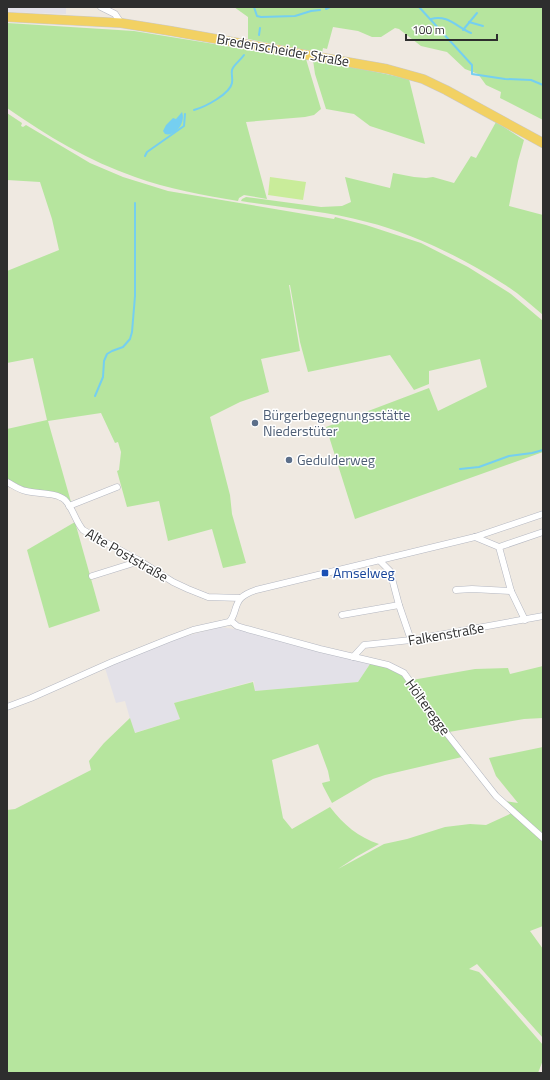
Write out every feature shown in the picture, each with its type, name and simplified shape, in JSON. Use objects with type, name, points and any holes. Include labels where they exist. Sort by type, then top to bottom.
[{"type":"main road","name":"Bredenscheider Straße","points":[[7,17],[121,23],[171,30],[344,61],[407,74],[423,79],[446,90],[543,143]]},
{"type":"street","points":[[101,7],[115,14],[121,23]]},
{"type":"street","name":"Alte Poststraße","points":[[7,482],[26,491],[59,497],[65,500],[83,530],[140,561],[173,582],[208,597],[240,598]]},
{"type":"street","points":[[69,506],[117,487]]},
{"type":"street","points":[[7,707],[31,698],[106,664],[169,639],[193,630],[225,624],[231,621],[240,598],[256,590],[475,538],[543,514]]},
{"type":"street","points":[[475,538],[499,547],[543,532]]},
{"type":"street","points":[[499,547],[511,591],[525,620]]},
{"type":"street","points":[[379,560],[390,571],[399,605],[411,640]]},
{"type":"street","points":[[92,576],[140,561]]},
{"type":"street","points":[[456,590],[472,589],[511,591]]},
{"type":"street","points":[[342,615],[399,605]]},
{"type":"street","name":"Falkenstraße","points":[[353,657],[364,645],[411,640],[543,616]]},
{"type":"street","name":"Hölteregge","points":[[231,621],[237,626],[247,629],[353,657],[388,664],[404,673],[426,707],[496,796],[543,838]]},
{"type":"shaded area","points":[[7,7],[66,7],[66,14],[7,12]]},
{"type":"shaded area","points":[[220,627],[248,631],[370,664],[358,682],[255,691],[254,681],[174,703],[180,719],[134,733],[125,701],[116,703],[105,668],[168,641]]},
{"type":"green space","points":[[234,7],[543,7],[543,120],[500,98],[501,92],[486,85],[478,74],[465,69],[447,52],[421,46],[399,29],[395,28],[381,37],[372,37],[358,31],[333,27],[327,49],[323,48],[322,53],[248,39],[248,17]]},
{"type":"green space","points":[[7,23],[134,31],[306,59],[321,109],[314,115],[305,117],[246,122],[267,199],[244,195],[239,198],[238,201],[160,185],[118,171],[85,156],[53,138],[7,108]]},
{"type":"green space","points":[[313,60],[409,79],[425,144],[370,126],[354,114],[326,109],[315,74]]},
{"type":"green space","points":[[7,113],[22,123],[21,126],[23,127],[26,125],[90,163],[123,177],[168,191],[334,219],[335,217],[366,225],[421,243],[468,267],[511,294],[543,321],[543,452],[355,519],[326,427],[429,388],[438,411],[487,387],[480,359],[429,371],[429,384],[414,390],[390,355],[308,372],[300,342],[289,285],[300,351],[261,359],[269,392],[240,402],[210,417],[230,495],[232,514],[246,563],[223,568],[212,529],[168,541],[159,501],[127,507],[117,471],[119,470],[121,452],[118,442],[115,443],[101,413],[48,421],[71,502],[63,496],[23,487],[7,479],[7,429],[47,420],[33,358],[7,363],[7,271],[59,250],[52,219],[40,182],[7,180]]},
{"type":"green space","points":[[496,122],[524,140],[509,206],[543,215],[543,315],[513,290],[471,264],[437,247],[402,233],[352,218],[241,201],[246,197],[321,207],[342,206],[351,202],[345,177],[390,188],[393,173],[414,177],[433,177],[454,183],[471,156],[476,158]]},
{"type":"green space","points":[[270,177],[306,182],[303,200],[268,195]]},
{"type":"green space","points":[[75,522],[100,611],[49,628],[27,550]]},
{"type":"green space","points":[[370,664],[387,667],[403,676],[462,757],[373,779],[332,803],[322,783],[330,781],[318,744],[272,760],[283,818],[292,829],[330,807],[352,830],[364,838],[379,844],[338,869],[384,844],[407,839],[445,827],[470,824],[486,825],[512,813],[504,801],[518,803],[496,776],[489,758],[543,747],[543,926],[530,931],[543,949],[543,1038],[477,964],[469,969],[479,972],[482,975],[543,1045],[543,1060],[538,1073],[7,1073],[7,810],[15,809],[91,770],[89,761],[104,743],[130,718],[135,733],[180,719],[174,703],[253,682],[255,691],[358,682]]},
{"type":"green space","points":[[543,666],[543,718],[524,719],[449,732],[428,706],[412,680],[475,669],[508,668],[510,674]]},
{"type":"water","points":[[182,112],[183,120],[179,128],[173,133],[165,134],[163,131],[166,125],[173,118],[176,119]]},
{"type":"waterway","points":[[254,7],[257,16],[261,17],[295,16],[320,10]]},
{"type":"waterway","points":[[326,9],[330,7]]},
{"type":"waterway","points":[[419,7],[472,65],[472,74],[505,79],[531,80],[543,85]]},
{"type":"waterway","points":[[463,30],[477,13]]},
{"type":"waterway","points":[[431,19],[442,18],[471,33]]},
{"type":"waterway","points":[[469,22],[483,26]]},
{"type":"waterway","points":[[259,35],[260,28]]},
{"type":"waterway","points":[[194,110],[210,103],[222,96],[227,91],[232,83],[233,68],[244,55]]},
{"type":"waterway","points":[[145,156],[147,152],[184,126],[185,114]]},
{"type":"waterway","points":[[95,396],[103,377],[104,361],[107,354],[123,347],[130,339],[132,332],[135,296],[135,203]]},
{"type":"waterway","points":[[460,469],[479,467],[509,456],[543,450]]},
{"type":"place","name":"Bürgerbegegnungsstätte Niederstüter","points":[[255,423]]},
{"type":"place","name":"Gedulderweg","points":[[289,460]]},
{"type":"place","name":"Amselweg","points":[[325,573]]}]
